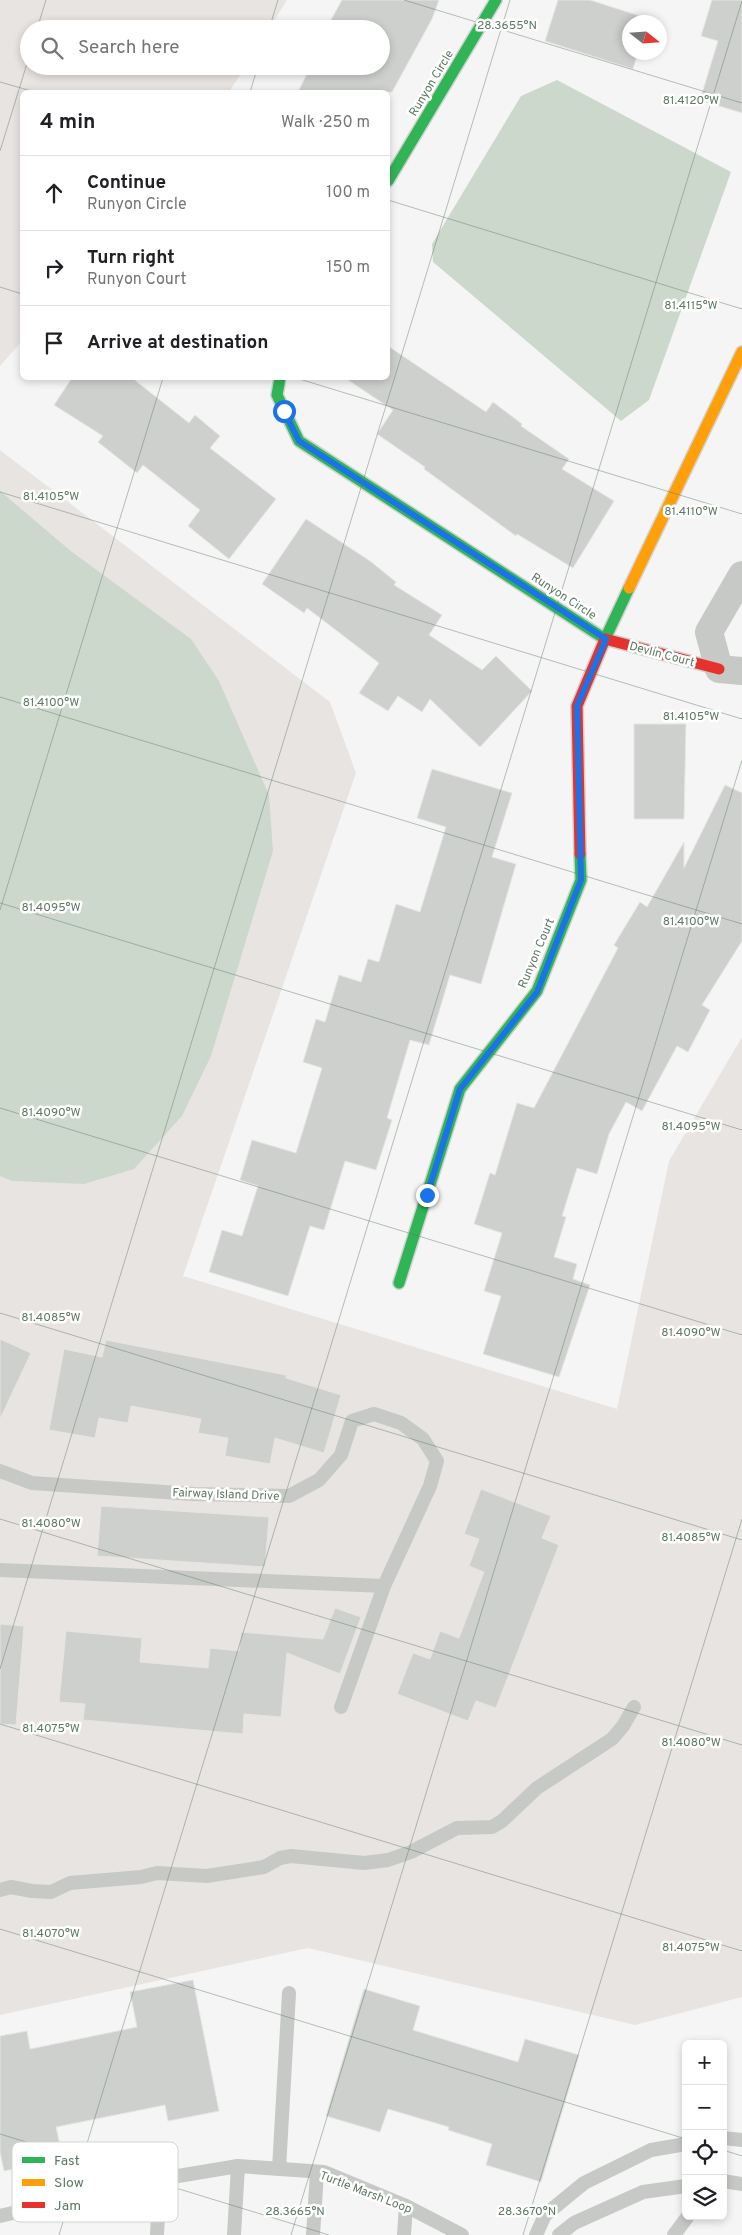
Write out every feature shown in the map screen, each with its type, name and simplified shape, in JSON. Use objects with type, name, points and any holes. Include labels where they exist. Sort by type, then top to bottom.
[{"type":"street","name":"Runyon Circle","points":[[390,178],[496,0]]},
{"type":"street","name":"Runyon Circle","points":[[280,380],[277,396],[299,441],[606,639],[742,352]]},
{"type":"street","name":"Devlin Court","points":[[730,670],[709,632],[742,575]]},
{"type":"street","name":"Devlin Court","points":[[606,639],[730,670]]},
{"type":"street","name":"Runyon Court","points":[[399,1283],[460,1089],[537,992],[581,880],[577,706],[606,639]]},
{"type":"lane","name":"Fairway Island Drive","points":[[0,1471],[32,1483],[194,1494],[289,1496],[320,1480],[341,1455],[352,1421],[374,1414],[402,1423],[423,1440],[437,1461],[430,1486],[384,1586],[341,1707]]},
{"type":"lane","points":[[0,1570],[384,1586]]},
{"type":"lane","points":[[0,1890],[11,1886],[32,1891],[51,1892],[70,1883],[141,1877],[157,1873],[207,1876],[264,1867],[280,1858],[291,1856],[364,1863],[388,1860],[411,1852],[458,1828],[492,1826],[502,1821],[537,1788],[612,1739],[623,1726],[634,1707]]},
{"type":"lane","points":[[279,2169],[289,1993]]},
{"type":"lane","points":[[727,2138],[742,2140]]},
{"type":"lane","points":[[536,2235],[546,2215],[584,2184],[651,2150],[682,2145]]},
{"type":"lane","points":[[234,2235],[238,2166]]},
{"type":"lane","name":"Turtle Marsh Loop","points":[[178,2176],[238,2166],[324,2172],[406,2206],[462,2235]]},
{"type":"lane","points":[[313,2235],[317,2172]]},
{"type":"lane","points":[[727,2182],[742,2184]]},
{"type":"lane","points":[[559,2235],[574,2223],[643,2192],[682,2187]]},
{"type":"lane","points":[[404,2235],[406,2206]]},
{"type":"lane","points":[[674,2235],[685,2220]]},
{"type":"lane","points":[[157,2235],[158,2222]]},
{"type":"shaded area","points":[[0,0],[287,0],[275,20],[20,20],[20,75],[240,75],[230,90],[20,90],[20,343],[0,366]]},
{"type":"shaded area","points":[[557,80],[731,172],[649,400],[621,421],[433,262],[432,244],[521,96]]},
{"type":"shaded area","points":[[0,450],[330,702],[356,773],[183,1276],[617,1409],[669,1161],[742,1037],[742,1997],[635,2025],[308,1948],[0,2015]]},
{"type":"shaded area","points":[[0,491],[72,552],[191,639],[219,681],[269,795],[273,851],[211,1056],[182,1116],[134,1169],[84,1184],[12,1181],[0,1176]]},
{"type":"building","points":[[342,0],[439,0],[432,19],[392,92],[390,90],[299,90],[306,75],[390,75],[390,20],[331,20]]},
{"type":"building","points":[[558,0],[590,0],[637,15],[622,15],[622,60],[636,60],[633,69],[545,41]]},
{"type":"building","points":[[712,0],[742,0],[742,113],[700,100],[718,41],[701,36]]},
{"type":"building","points":[[390,347],[486,412],[493,402],[522,424],[521,426],[569,459],[562,469],[614,501],[573,568],[517,534],[516,536],[424,469],[425,467],[377,434],[393,410],[348,380],[390,380]]},
{"type":"building","points":[[71,380],[135,380],[189,423],[195,415],[220,436],[210,448],[276,499],[229,559],[188,526],[200,510],[143,465],[137,473],[98,442],[103,436],[54,405]]},
{"type":"building","points":[[306,519],[370,561],[396,582],[394,585],[442,615],[429,635],[482,670],[496,656],[532,691],[480,747],[430,699],[422,712],[398,696],[388,711],[359,693],[379,663],[307,608],[304,613],[262,584]]},
{"type":"building","points":[[634,724],[686,724],[684,819],[634,819]]},
{"type":"building","points":[[432,769],[512,793],[492,857],[516,864],[481,984],[450,975],[429,1045],[410,1040],[387,1118],[392,1120],[376,1170],[345,1161],[324,1230],[310,1226],[288,1296],[209,1272],[222,1230],[242,1236],[258,1186],[240,1180],[252,1140],[296,1153],[322,1068],[303,1062],[316,1019],[325,1022],[339,975],[361,982],[368,959],[379,962],[396,904],[420,912],[446,827],[417,818]]},
{"type":"building","points":[[725,785],[742,793],[742,941],[702,1005],[710,1010],[688,1052],[677,1046],[642,1111],[626,1102],[609,1134],[597,1174],[577,1168],[562,1216],[566,1217],[554,1257],[577,1264],[573,1279],[590,1285],[559,1377],[483,1354],[501,1296],[484,1291],[502,1233],[474,1224],[490,1173],[495,1175],[517,1103],[534,1108],[618,948],[614,945],[640,902],[647,907],[684,842],[684,868]]},
{"type":"building","points":[[0,1339],[31,1353],[0,1419]]},
{"type":"building","points":[[106,1340],[286,1375],[286,1378],[341,1395],[324,1453],[275,1438],[270,1464],[225,1456],[228,1438],[198,1433],[201,1419],[131,1406],[128,1423],[99,1418],[95,1438],[49,1430],[64,1349],[102,1357]]},
{"type":"building","points":[[481,1489],[551,1516],[542,1538],[559,1545],[496,1708],[476,1701],[468,1721],[397,1694],[413,1653],[430,1659],[440,1631],[459,1638],[484,1572],[469,1566],[479,1539],[464,1534]]},
{"type":"building","points":[[101,1506],[269,1517],[265,1567],[97,1556]]},
{"type":"building","points":[[335,1608],[361,1617],[340,1674],[287,1653],[281,1717],[244,1714],[243,1734],[83,1720],[85,1704],[59,1702],[66,1631],[142,1638],[140,1662],[208,1668],[210,1648],[239,1651],[241,1632],[323,1639]]},
{"type":"building","points":[[0,1624],[24,1626],[16,1725],[0,1724]]},
{"type":"building","points":[[193,1980],[219,2111],[168,2121],[165,2105],[56,2127],[59,2142],[12,2142],[12,2169],[4,2171],[0,2152],[0,2036],[27,2031],[30,2049],[137,2027],[130,1992]]},
{"type":"building","points":[[364,1989],[420,2006],[413,2030],[518,2062],[525,2039],[579,2055],[541,2182],[486,2165],[492,2144],[448,2130],[449,2127],[388,2109],[380,2132],[326,2116]]},
{"type":"traffic: fast","points":[[390,178],[496,0]]},
{"type":"traffic: fast","points":[[280,380],[277,395],[299,441],[605,639],[629,588]]},
{"type":"traffic: fast","points":[[399,1283],[460,1089],[537,991],[581,880],[580,854]]},
{"type":"traffic: slow","points":[[629,588],[742,352]]},
{"type":"traffic: jam","points":[[580,854],[577,706],[605,639],[719,669]]},
{"type":"route","points":[[284,411],[299,441],[606,639],[577,706],[581,880],[537,992],[460,1089],[427,1195]]}]
